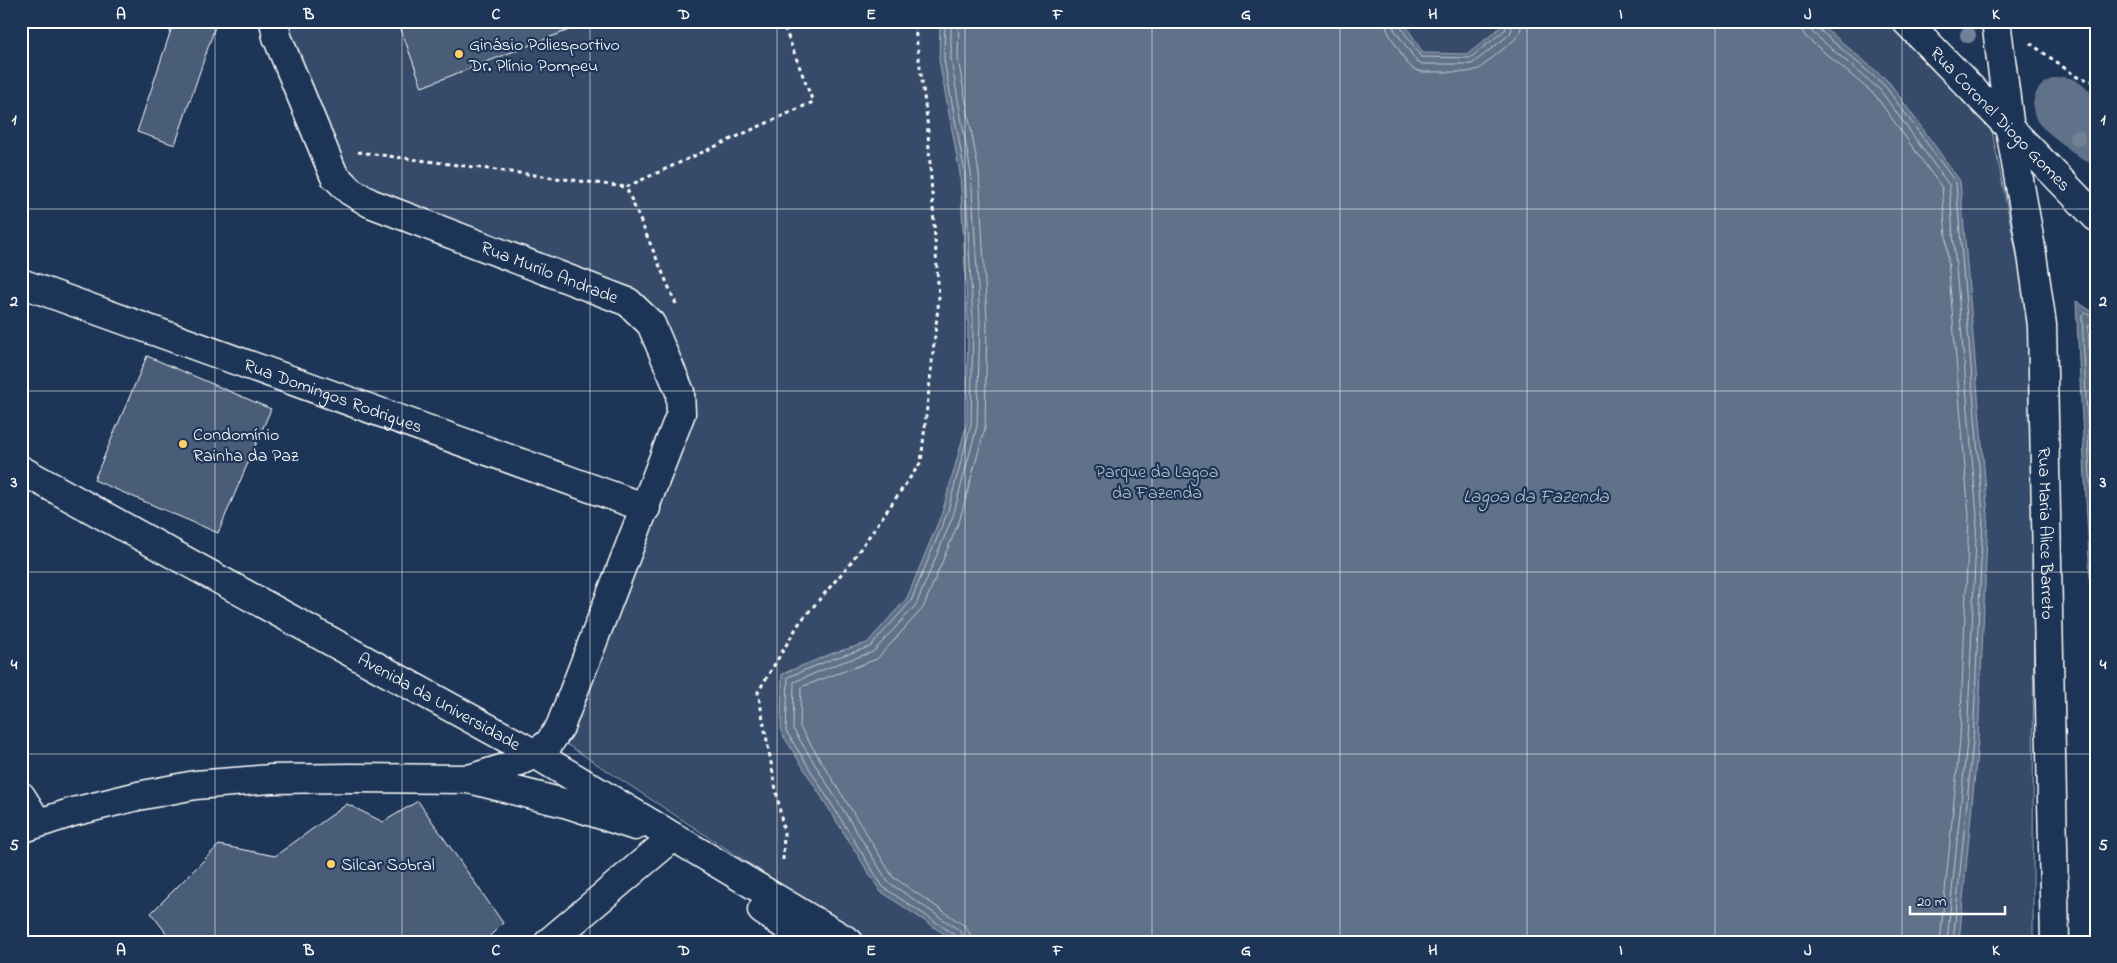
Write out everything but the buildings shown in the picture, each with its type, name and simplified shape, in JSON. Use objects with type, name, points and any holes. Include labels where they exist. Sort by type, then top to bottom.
[{"type":"street","name":"Rua Murilo Andrade","points":[[274,21],[277,37],[334,175],[350,191],[370,203],[628,302],[651,324],[680,392],[681,413],[646,508],[560,727],[550,743],[535,754],[504,768],[468,779]]},
{"type":"street","name":"Rua Coronel Diogo Gomes","points":[[1906,21],[2096,217]]},
{"type":"street","name":"Rua Maria Alice Barreto","points":[[1996,21],[2010,128],[2042,325],[2055,942]]},
{"type":"street","name":"Rua Domingos Rodrigues","points":[[21,283],[646,508]]},
{"type":"street","name":"Avenida da Universidade","points":[[21,470],[535,754],[850,942]]},
{"type":"street","points":[[21,796],[30,826],[73,812],[138,796],[196,785],[271,779],[468,779],[568,804],[639,828],[810,942]]},
{"type":"street","points":[[549,942],[665,844]]},
{"type":"path","points":[[350,151],[626,187],[813,102],[782,21]]},
{"type":"path","points":[[783,860],[784,833],[758,692],[800,622],[849,565],[921,462],[939,298],[927,119],[914,21]]},
{"type":"path","points":[[2022,38],[2077,77],[2096,82]]},
{"type":"path","points":[[626,187],[677,306]]},
{"type":"green space","name":"Lagoa da Fazenda","points":[[280,21],[1890,21],[1991,126],[2034,342],[2033,942],[869,942],[557,738],[682,414],[654,322],[336,175]]},
{"type":"water","name":"Lagoa da Fazenda","points":[[940,21],[1403,21],[1423,53],[1468,54],[1502,26],[1504,21],[1817,21],[1889,82],[1960,181],[1988,515],[1978,741],[1959,942],[956,942],[880,891],[781,732],[782,674],[833,653],[867,643],[907,598],[942,513],[967,423],[968,321],[960,173],[939,60]]},
{"type":"water","points":[[2076,301],[2096,314],[2096,696]]},
{"type":"waterway","points":[[2062,106],[2096,134]]},
{"type":"place","name":"Ginásio Poliesportivo Dr. Plínio Pompeu","points":[[459,54]]},
{"type":"place","name":"Condomínio Rainha da Paz","points":[[183,444]]},
{"type":"place","name":"Silcar Sobral","points":[[331,864]]},
{"type":"park label","name":"Parque da Lagoa da Fazenda","points":[[1157,481]]}]
